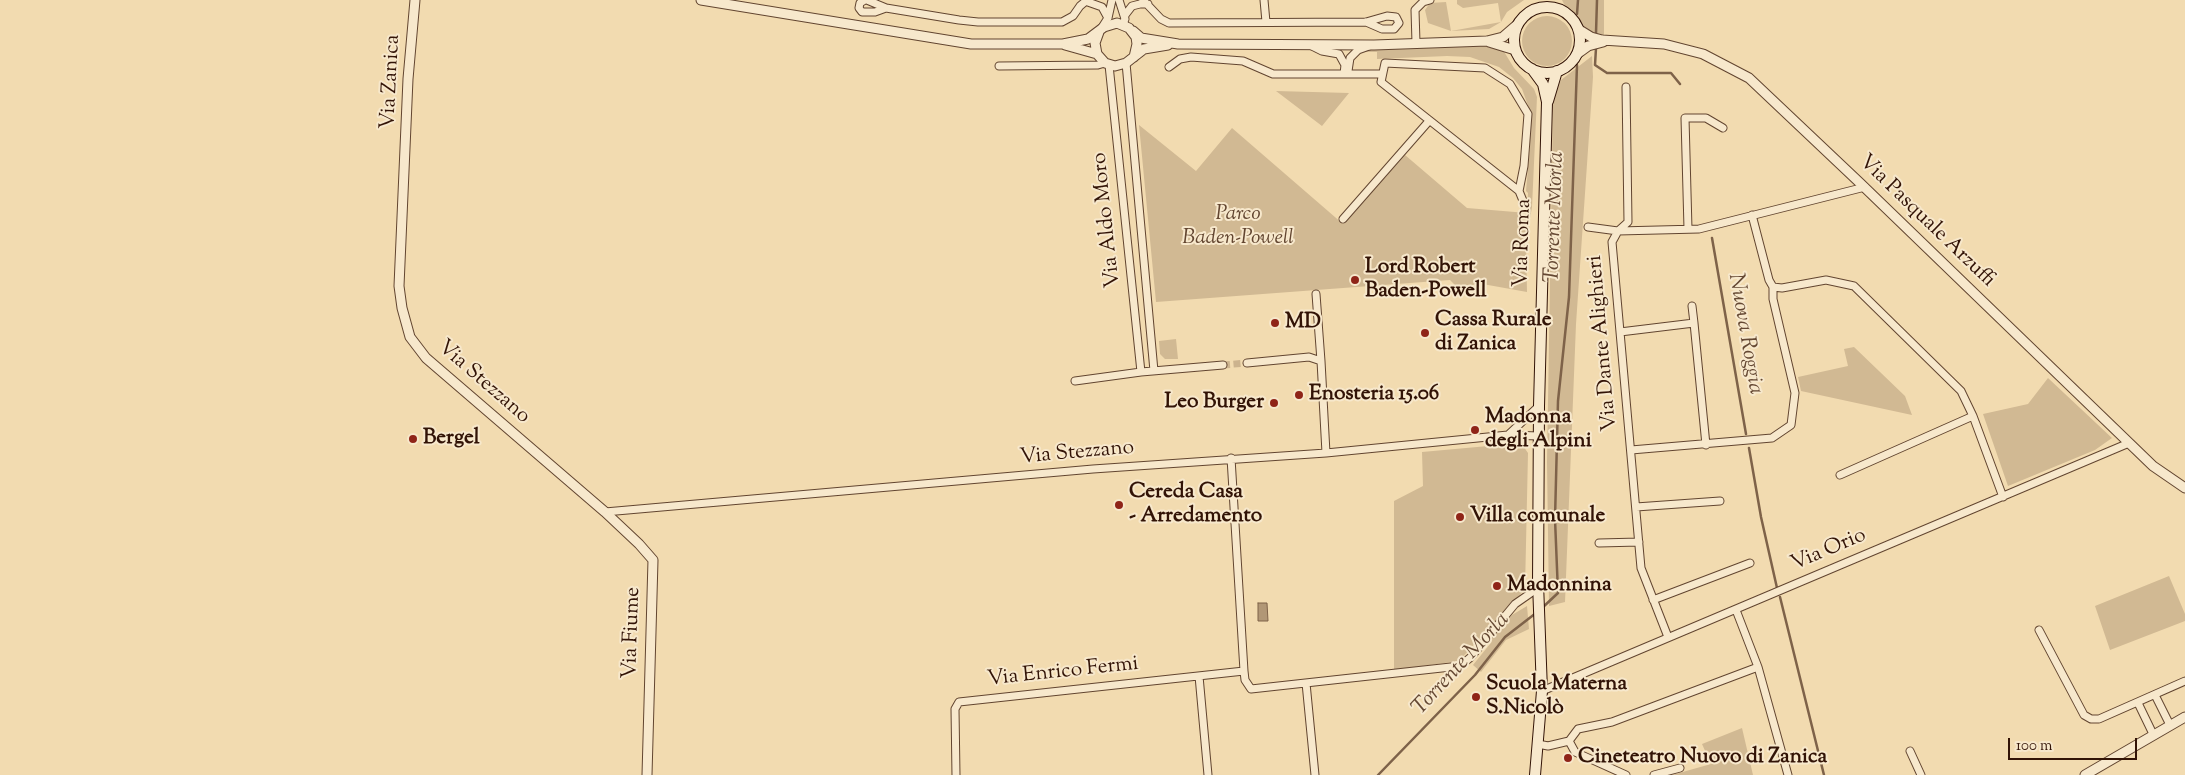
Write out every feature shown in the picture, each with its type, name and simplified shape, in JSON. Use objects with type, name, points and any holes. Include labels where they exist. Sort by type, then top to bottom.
[{"type":"main road","points":[[1537,9],[1544,0]]},
{"type":"main road","points":[[1516,50],[1514,41],[1518,24],[1529,12],[1537,9],[1553,8],[1558,5],[1574,21],[1580,37],[1577,54],[1565,67],[1557,71],[1540,72],[1532,69]]},
{"type":"main road","name":"Via Roma","points":[[1516,50],[1525,64],[1532,69],[1543,84],[1548,102]]},
{"type":"main road","name":"Via Roma","points":[[1535,775],[1542,691],[1538,588],[1539,406],[1548,102],[1557,71]]},
{"type":"street","name":"Via Zanica","points":[[405,157],[408,79],[415,4],[422,0]]},
{"type":"street","points":[[701,0],[971,44],[1063,44],[1088,39],[1110,24],[1124,22]]},
{"type":"street","points":[[886,8],[881,4],[866,0],[860,3],[859,8],[862,12],[875,12],[886,8],[978,22],[1062,22],[1073,16],[1086,0],[1102,7],[1108,18]]},
{"type":"street","points":[[1097,54],[1095,43],[1099,32],[1108,18],[1112,0]]},
{"type":"street","points":[[1119,0],[1124,22],[1141,38],[1178,44]]},
{"type":"street","points":[[1264,0],[1266,22]]},
{"type":"street","points":[[1416,43],[1415,10],[1423,2],[1430,0]]},
{"type":"street","points":[[1124,22],[1126,12],[1132,6],[1145,2],[1161,19],[1169,23],[1366,22]]},
{"type":"street","points":[[999,66],[1120,65],[1126,63],[1144,49],[1178,44],[1305,43],[1374,45],[1487,41],[1503,37],[1518,24]]},
{"type":"street","name":"Via Pasquale Arzuffi","points":[[1578,29],[1591,37],[1611,41],[1664,44],[1703,54],[1749,78],[1865,187],[2153,466],[2185,488]]},
{"type":"street","points":[[1132,31],[1137,44],[1134,56]]},
{"type":"street","points":[[1487,41],[1516,50]]},
{"type":"street","name":"Via Pasquale Arzuffi","points":[[1577,54],[1592,44],[1611,41]]},
{"type":"street","points":[[1305,43],[1322,51],[1339,54],[1345,65],[1346,74]]},
{"type":"street","points":[[1063,44],[1097,54],[1107,64]]},
{"type":"street","points":[[1346,74],[1350,58],[1358,50],[1374,45]]},
{"type":"street","points":[[1169,67],[1180,59],[1191,57],[1243,61],[1274,74],[1381,74]]},
{"type":"street","name":"Via Aldo Moro","points":[[1126,63],[1126,84],[1154,371]]},
{"type":"street","points":[[1519,191],[1524,166],[1528,114],[1518,93],[1510,84],[1485,68],[1386,63],[1381,74],[1381,82],[1519,191],[1526,208]]},
{"type":"street","name":"Via Aldo Moro","points":[[1107,64],[1141,372]]},
{"type":"street","name":"Via Dante Alighieri","points":[[1626,86],[1628,222],[1618,231],[1612,242],[1641,568],[1668,637]]},
{"type":"street","points":[[1688,229],[1685,118],[1706,118],[1723,128]]},
{"type":"street","points":[[1343,219],[1429,121]]},
{"type":"street","name":"Via Stezzano","points":[[405,157],[400,286],[402,308],[410,337],[426,358],[606,512],[1230,458],[1326,453],[1508,436],[1539,436]]},
{"type":"street","points":[[1588,227],[1618,231],[1699,229],[1865,187]]},
{"type":"street","points":[[1631,450],[1772,438],[1791,425],[1795,393],[1773,299],[1773,287],[1769,280],[1752,215]]},
{"type":"street","points":[[1773,287],[1782,288],[1826,280],[1854,286],[1961,391],[1973,416],[2003,497]]},
{"type":"street","points":[[1316,294],[1326,453]]},
{"type":"street","points":[[1692,306],[1706,445]]},
{"type":"street","points":[[1620,332],[1694,323]]},
{"type":"street","points":[[1247,363],[1309,357],[1321,361]]},
{"type":"street","points":[[1075,381],[1141,372],[1223,365]]},
{"type":"street","points":[[1508,436],[1539,406]]},
{"type":"street","points":[[1840,475],[1973,416]]},
{"type":"street","name":"Via Orio","points":[[1542,691],[2129,443]]},
{"type":"street","points":[[1230,458],[1244,671],[1245,680],[1251,689],[1460,666],[1471,657],[1515,604],[1538,588]]},
{"type":"street","points":[[1636,507],[1720,501]]},
{"type":"street","name":"Via Fiume","points":[[606,512],[653,560],[647,775]]},
{"type":"street","points":[[1600,543],[1639,542]]},
{"type":"street","points":[[1654,600],[1750,562]]},
{"type":"street","points":[[1736,610],[1758,667],[1788,775]]},
{"type":"street","points":[[2039,630],[2084,715],[2091,719],[2099,719],[2185,681]]},
{"type":"street","points":[[1538,744],[1548,746],[1569,741],[1578,729],[1612,722],[1758,667]]},
{"type":"street","name":"Via Enrico Fermi","points":[[956,775],[955,709],[959,702],[1244,671]]},
{"type":"street","points":[[1199,676],[1208,775]]},
{"type":"street","points":[[1306,683],[1315,775]]},
{"type":"street","points":[[2155,695],[2170,725]]},
{"type":"street","points":[[2138,703],[2153,734]]},
{"type":"street","points":[[2086,775],[2153,734],[2185,717]]},
{"type":"street","points":[[1569,741],[1575,752],[1626,775]]},
{"type":"street","points":[[1910,752],[1921,775]]},
{"type":"street","points":[[1654,775],[1680,768]]},
{"type":"green space","points":[[1457,0],[1524,0],[1507,12],[1501,22],[1498,3],[1463,8],[1457,4]]},
{"type":"green space","points":[[1562,0],[1604,0],[1604,36],[1589,36],[1568,12]]},
{"type":"green space","points":[[1446,2],[1451,31],[1428,23],[1425,10],[1430,3]]},
{"type":"green space","points":[[1547,16],[1565,23],[1572,41],[1565,59],[1547,66],[1529,59],[1522,41],[1529,23]]},
{"type":"green space","points":[[1501,22],[1489,29],[1451,31]]},
{"type":"green space","name":"Parco Baden-Powell","points":[[1486,44],[1503,50],[1514,68],[1534,89],[1537,97],[1532,207],[1526,242],[1527,292],[1477,283],[1469,287],[1455,285],[1450,280],[1156,302],[1139,125],[1196,171],[1232,128],[1343,224],[1405,155],[1467,208],[1527,213],[1528,193],[1526,191],[1530,146],[1530,111],[1522,89],[1513,78],[1499,67],[1470,57],[1377,59],[1377,52],[1363,52],[1376,47]]},
{"type":"green space","points":[[1592,56],[1593,77],[1576,324],[1565,602],[1549,606],[1547,462],[1553,99],[1561,80]]},
{"type":"green space","points":[[1276,91],[1349,93],[1322,126]]},
{"type":"green space","points":[[1176,339],[1178,359],[1165,359],[1160,354],[1159,341]]},
{"type":"green space","points":[[1854,347],[1905,396],[1912,415],[1801,391],[1798,377],[1848,366],[1844,349]]},
{"type":"green space","points":[[2048,378],[2112,438],[2095,450],[2008,486],[1983,414],[2028,404]]},
{"type":"green space","points":[[1521,443],[1528,453],[1525,589],[1459,661],[1394,670],[1394,501],[1423,486],[1422,452]]},
{"type":"green space","points":[[2169,576],[2185,614],[2185,621],[2110,650],[2095,606]]},
{"type":"green space","points":[[1527,606],[1529,629],[1506,640],[1481,672],[1473,665],[1490,644],[1495,633],[1512,615]]},
{"type":"green space","points":[[1742,728],[1753,775],[1672,775],[1711,764],[1702,744]]},
{"type":"shaded area","points":[[1258,603],[1267,603],[1268,621],[1258,621]]},
{"type":"waterway","name":"Torrente Morla","points":[[1577,14],[1578,0]]},
{"type":"waterway","name":"Nuova Roggia","points":[[1596,33],[1597,0]]},
{"type":"waterway","name":"Nuova Roggia","points":[[1596,48],[1595,65],[1607,73],[1671,73],[1680,84]]},
{"type":"waterway","name":"Torrente Morla","points":[[1542,608],[1558,593],[1555,519],[1558,401],[1569,297],[1577,65]]},
{"type":"waterway","name":"Nuova Roggia","points":[[1712,238],[1746,434]]},
{"type":"waterway","points":[[1749,448],[1761,517],[1777,588]]},
{"type":"waterway","name":"Nuova Roggia","points":[[1780,597],[1824,775]]},
{"type":"waterway","name":"Torrente Morla","points":[[1378,775],[1475,675],[1505,637],[1536,613]]},
{"type":"tunnel","points":[[1223,365],[1247,363]]},
{"type":"place","name":"Lord Robert Baden-Powell","points":[[1355,280]]},
{"type":"place","name":"MD","points":[[1275,323]]},
{"type":"place","name":"Cassa Rurale di Zanica","points":[[1425,333]]},
{"type":"place","name":"Enosteria 15.06","points":[[1299,395]]},
{"type":"place","name":"Leo Burger","points":[[1274,403]]},
{"type":"place","name":"Madonna degli Alpini","points":[[1475,430]]},
{"type":"place","name":"Bergel","points":[[413,439]]},
{"type":"place","name":"Cereda Casa - Arredamento","points":[[1119,505]]},
{"type":"place","name":"Villa comunale","points":[[1460,517]]},
{"type":"place","name":"Madonnina","points":[[1497,586]]},
{"type":"place","name":"Scuola Materna S.Nicolò","points":[[1476,697]]},
{"type":"place","name":"Cineteatro Nuovo di Zanica","points":[[1568,758]]}]
